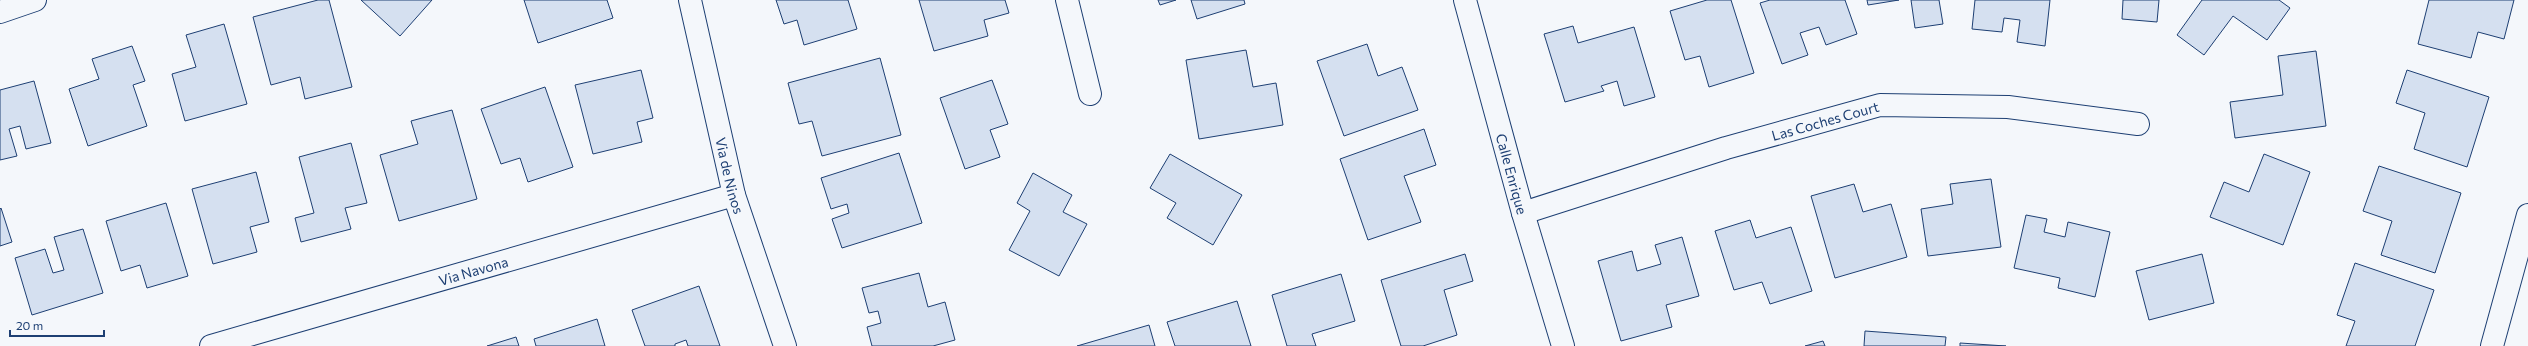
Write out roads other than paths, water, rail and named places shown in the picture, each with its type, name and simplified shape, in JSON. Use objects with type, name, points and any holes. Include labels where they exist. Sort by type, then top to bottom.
[{"type":"street","points":[[0,12],[35,0]]},
{"type":"street","name":"Via de Ninos","points":[[690,0],[734,195],[785,346]]},
{"type":"street","points":[[1067,0],[1090,94]]},
{"type":"street","name":"Calle Enrique","points":[[1465,0],[1523,213],[1563,346]]},
{"type":"street","name":"Las Coches Court","points":[[1523,213],[1726,148],[1880,105],[2008,107],[2138,124]]},
{"type":"street","name":"Via Navona","points":[[211,346],[734,195]]},
{"type":"street","points":[[2492,346],[2528,215]]}]
